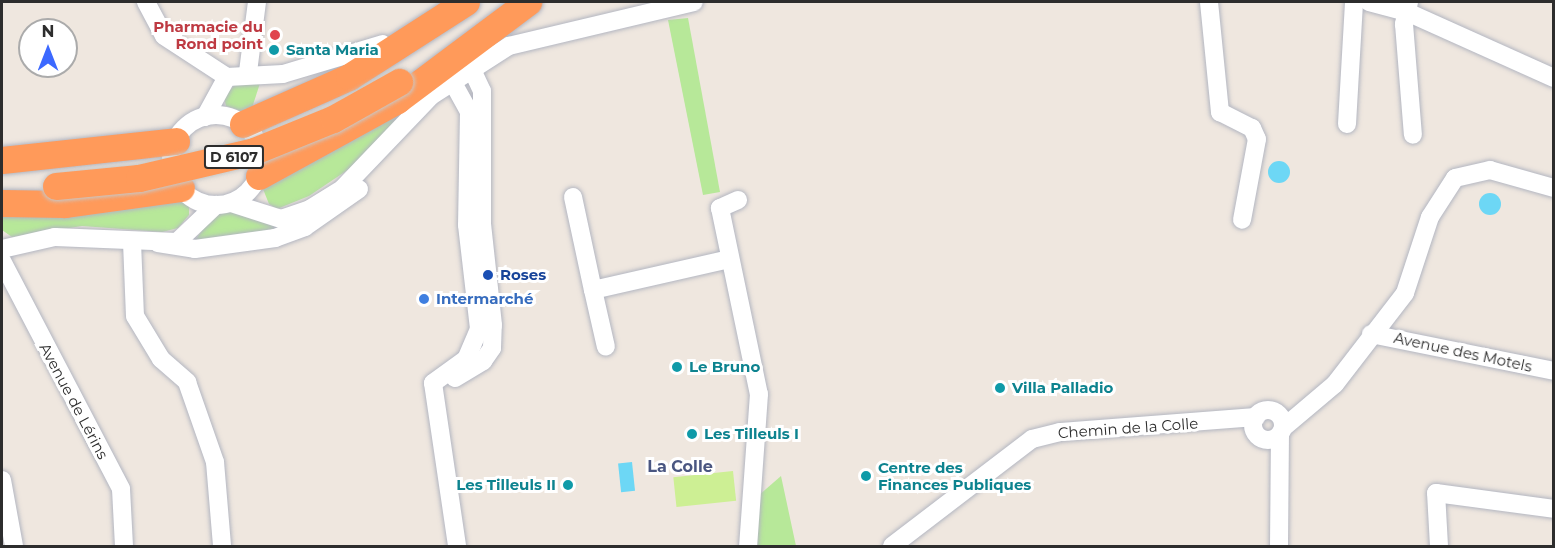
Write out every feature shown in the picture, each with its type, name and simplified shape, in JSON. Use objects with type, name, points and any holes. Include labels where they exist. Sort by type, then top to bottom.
[{"type":"highway","points":[[223,119],[349,77],[466,2]]},
{"type":"highway","name":"D 6107","points":[[395,76],[485,2]]},
{"type":"highway","name":"D 6107","points":[[2,189],[168,158],[249,138],[395,76],[510,2]]},
{"type":"highway","points":[[254,184],[397,100],[528,2]]},
{"type":"highway","points":[[2,160],[176,141]]},
{"type":"highway","name":"D 6107","points":[[2,174],[56,179]]},
{"type":"highway","points":[[2,203],[65,204],[206,199]]},
{"type":"street","points":[[146,2],[164,36],[227,77]]},
{"type":"street","points":[[248,72],[257,2]]},
{"type":"street","points":[[255,212],[254,184],[260,147],[223,119],[213,95],[227,77],[248,72],[283,74],[344,59],[382,45],[445,2]]},
{"type":"street","points":[[223,119],[176,141],[172,165],[206,199],[281,219],[310,208],[343,188],[388,145],[430,96],[471,67],[513,44],[694,2]]},
{"type":"street","points":[[1209,2],[1220,112],[1252,128],[1257,140],[1242,220]]},
{"type":"street","points":[[1347,124],[1354,2]]},
{"type":"street","points":[[1369,2],[1408,7],[1554,78]]},
{"type":"street","points":[[1408,7],[1413,135]]},
{"type":"street","points":[[471,67],[482,91],[475,224]]},
{"type":"street","points":[[452,81],[469,112],[479,329],[466,359],[433,382],[457,546]]},
{"type":"street","points":[[2,249],[55,237],[158,243],[195,249],[241,246],[305,227],[369,179],[388,145]]},
{"type":"street","points":[[1279,546],[1283,463],[1262,425],[1335,384],[1411,280],[1430,217],[1455,178],[1490,170],[1554,188]]},
{"type":"street","points":[[206,199],[254,184]]},
{"type":"street","points":[[573,197],[606,347]]},
{"type":"street","points":[[158,243],[189,235],[199,222],[206,199]]},
{"type":"street","points":[[738,200],[720,208],[759,394],[748,546]]},
{"type":"street","points":[[132,242],[135,316],[161,359],[187,382],[215,462],[222,546]]},
{"type":"street","points":[[593,290],[730,259]]},
{"type":"street","name":"Avenue de Lérins","points":[[2,261],[121,489],[124,546]]},
{"type":"street","name":"Avenue des Motels","points":[[1371,334],[1554,371]]},
{"type":"street","name":"Chemin de la Colle","points":[[892,546],[1032,439],[1060,432],[1262,425]]},
{"type":"street","points":[[2,480],[14,546]]},
{"type":"street","points":[[1439,546],[1436,492],[1554,509]]},
{"type":"green space","points":[[688,18],[720,192],[703,195],[668,20]]},
{"type":"green space","points":[[262,77],[250,114],[226,106],[224,97],[237,82]]},
{"type":"green space","points":[[410,103],[361,161],[309,196],[277,209],[269,204],[263,189],[272,175]]},
{"type":"green space","points":[[173,198],[189,205],[189,215],[178,228],[162,232],[82,226],[12,237],[2,230],[2,212]]},
{"type":"green space","points":[[218,210],[242,212],[271,224],[295,226],[192,244]]},
{"type":"green space","points":[[733,471],[736,501],[676,507],[673,477]]},
{"type":"green space","points":[[781,476],[796,546],[755,546],[759,495]]},
{"type":"water","points":[[1279,161],[1287,164],[1290,172],[1287,180],[1279,183],[1271,180],[1268,172],[1271,164]]},
{"type":"water","points":[[1490,193],[1498,196],[1501,204],[1498,212],[1490,215],[1482,212],[1479,204],[1482,196]]},
{"type":"water","points":[[632,462],[635,491],[621,492],[618,463]]},
{"type":"place","name":"Pharmacie du Rond point","points":[[275,35]]},
{"type":"place","name":"Santa Maria","points":[[274,50]]},
{"type":"place","name":"Roses","points":[[488,275]]},
{"type":"place","name":"Intermarché","points":[[424,299]]},
{"type":"place","name":"Le Bruno","points":[[677,367]]},
{"type":"place","name":"Villa Palladio","points":[[1000,388]]},
{"type":"place","name":"Les Tilleuls I","points":[[692,434]]},
{"type":"place","name":"Centre des Finances Publiques","points":[[866,476]]},
{"type":"place","name":"Les Tilleuls II","points":[[568,485]]},
{"type":"district","name":"La Colle","points":[[680,467]]}]
